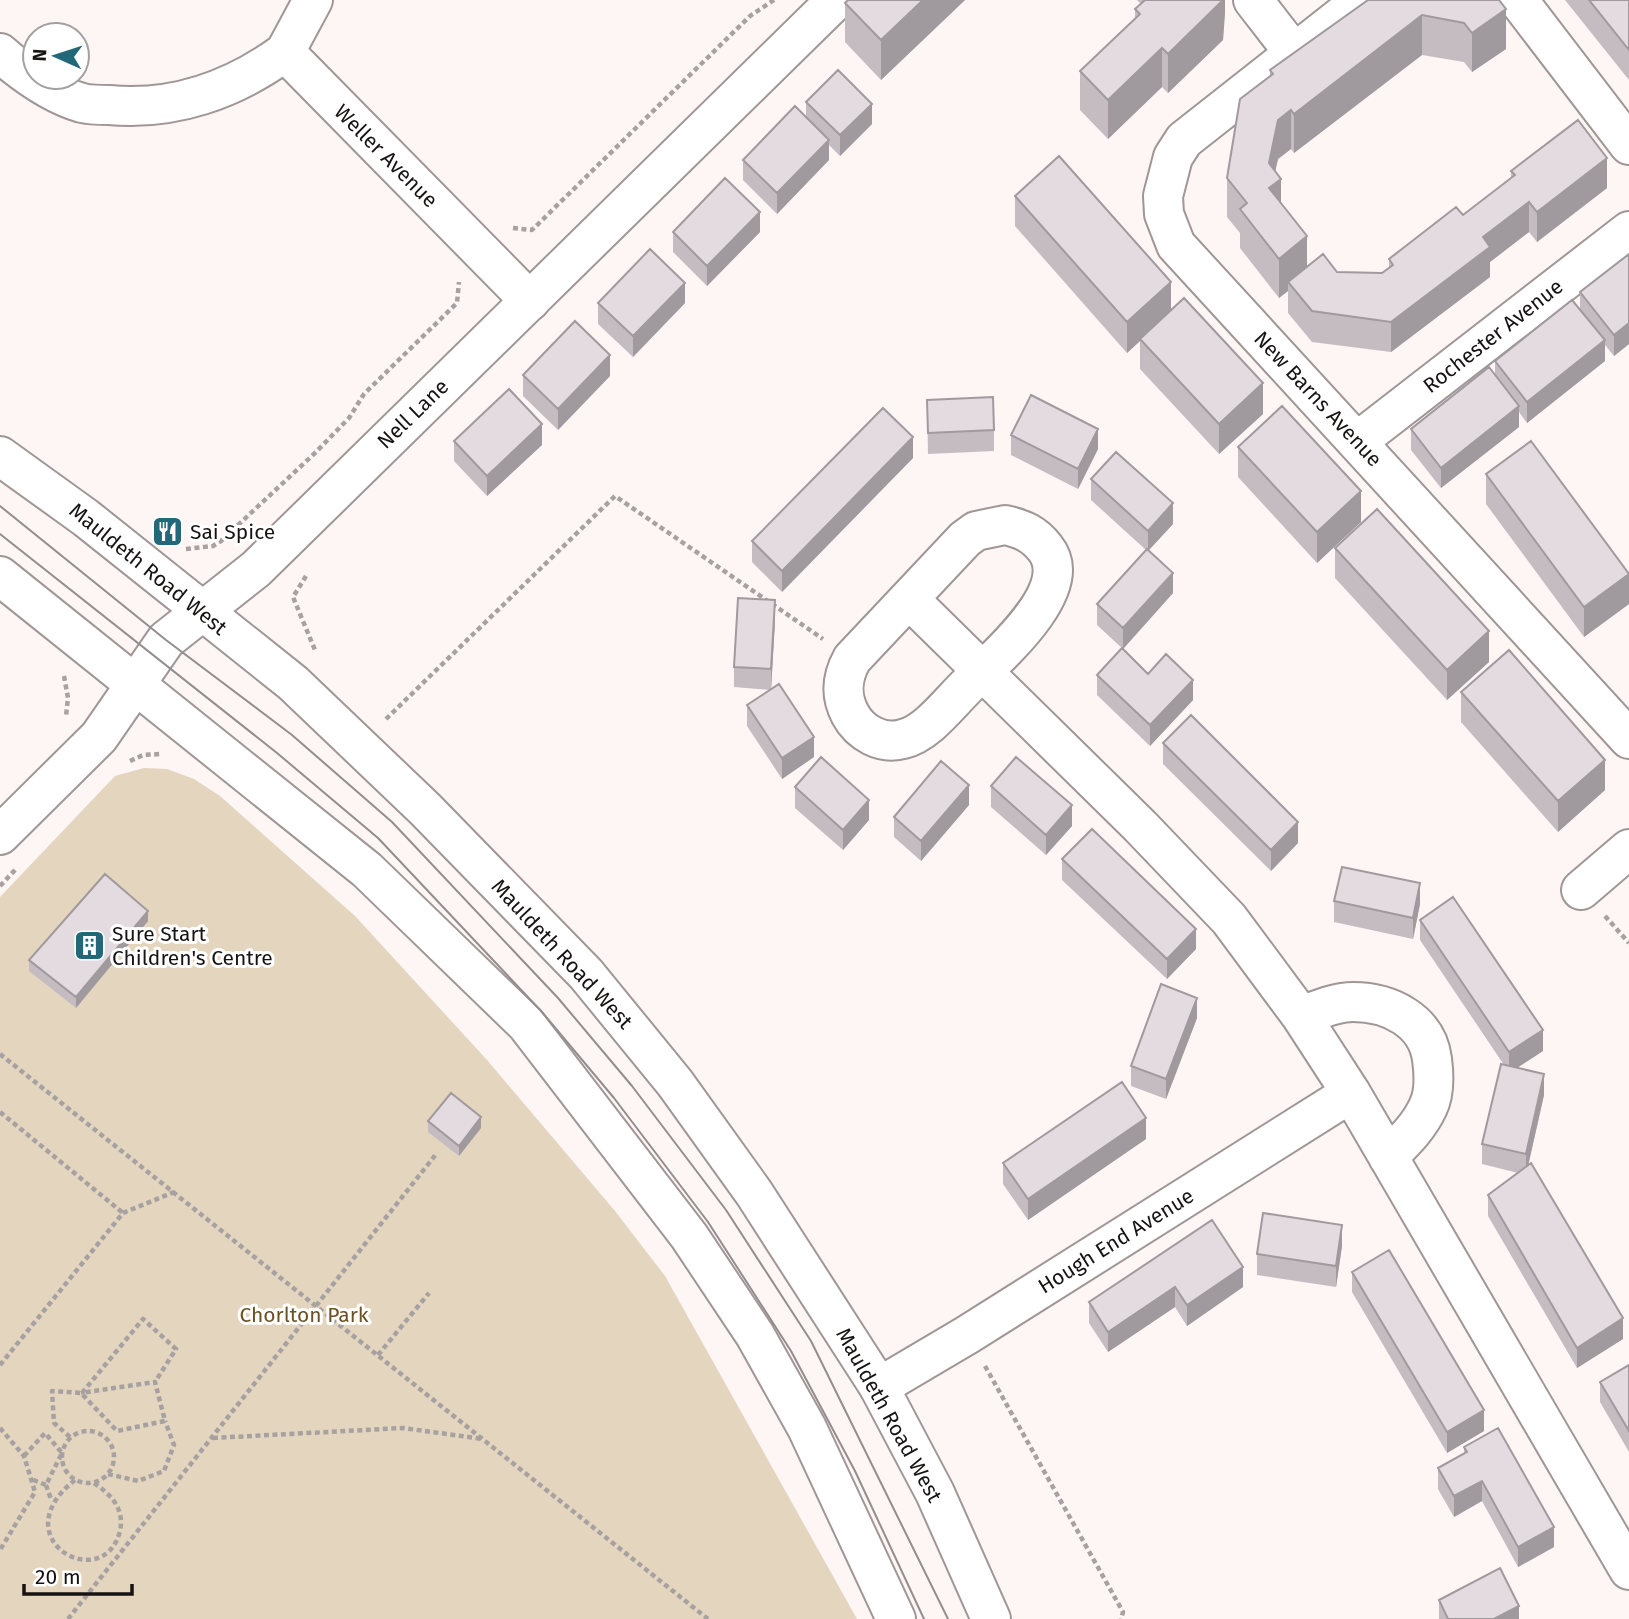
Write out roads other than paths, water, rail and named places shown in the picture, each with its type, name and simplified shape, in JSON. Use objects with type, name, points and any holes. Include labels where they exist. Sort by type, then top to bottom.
[{"type":"street","points":[[0,53],[27,77],[83,103],[128,107],[173,105],[254,75],[285,52],[313,0]]},
{"type":"street","name":"Nell Lane","points":[[12,848],[99,737],[166,640],[199,611],[256,569],[836,0]]},
{"type":"street","points":[[1253,0],[1294,54]]},
{"type":"street","name":"New Barns Avenue","points":[[1362,0],[1184,140],[1166,176],[1164,214],[1176,245],[1629,739]]},
{"type":"street","points":[[1518,0],[1629,145]]},
{"type":"street","name":"Weller Avenue","points":[[285,52],[530,301]]},
{"type":"street","name":"Rochester Avenue","points":[[1358,441],[1629,231]]},
{"type":"street","name":"Mauldeth Road West","points":[[0,456],[86,518],[199,611],[293,683],[425,808],[586,974],[675,1083],[754,1193],[878,1387],[935,1493],[991,1619]]},
{"type":"street","points":[[1005,525],[1023,529],[1038,539],[1049,553],[1053,567],[1052,585],[1045,602],[984,670],[918,732],[893,741],[865,732],[853,721],[846,706],[844,673],[852,659],[909,599],[976,531],[1005,525]]},
{"type":"street","points":[[0,576],[367,870],[526,1024],[689,1236],[755,1335],[807,1428],[896,1619]]},
{"type":"street","points":[[909,599],[984,670],[1229,919],[1301,1016],[1351,1093],[1629,1570]]},
{"type":"street","points":[[1581,890],[1629,849]]},
{"type":"street","points":[[1301,1016],[1333,1005],[1354,1002],[1385,1007],[1412,1020],[1430,1046],[1434,1076],[1429,1106],[1414,1131],[1388,1157]]},
{"type":"street","name":"Hough End Avenue","points":[[878,1387],[967,1335],[1351,1093]]},
{"type":"tram line","points":[[0,506],[166,640],[292,735],[392,822],[558,998],[632,1086],[726,1210],[811,1341],[948,1619]]},
{"type":"tram line","points":[[0,534],[277,753],[378,838],[542,1012],[614,1098],[708,1222],[791,1351],[855,1471],[924,1619]]},
{"type":"place","name":"Sai Spice","points":[[167,532]]},
{"type":"place","name":"Sure Start Children's Centre","points":[[89,946]]},
{"type":"park label","name":"Chorlton Park","points":[[304,1315]]}]
